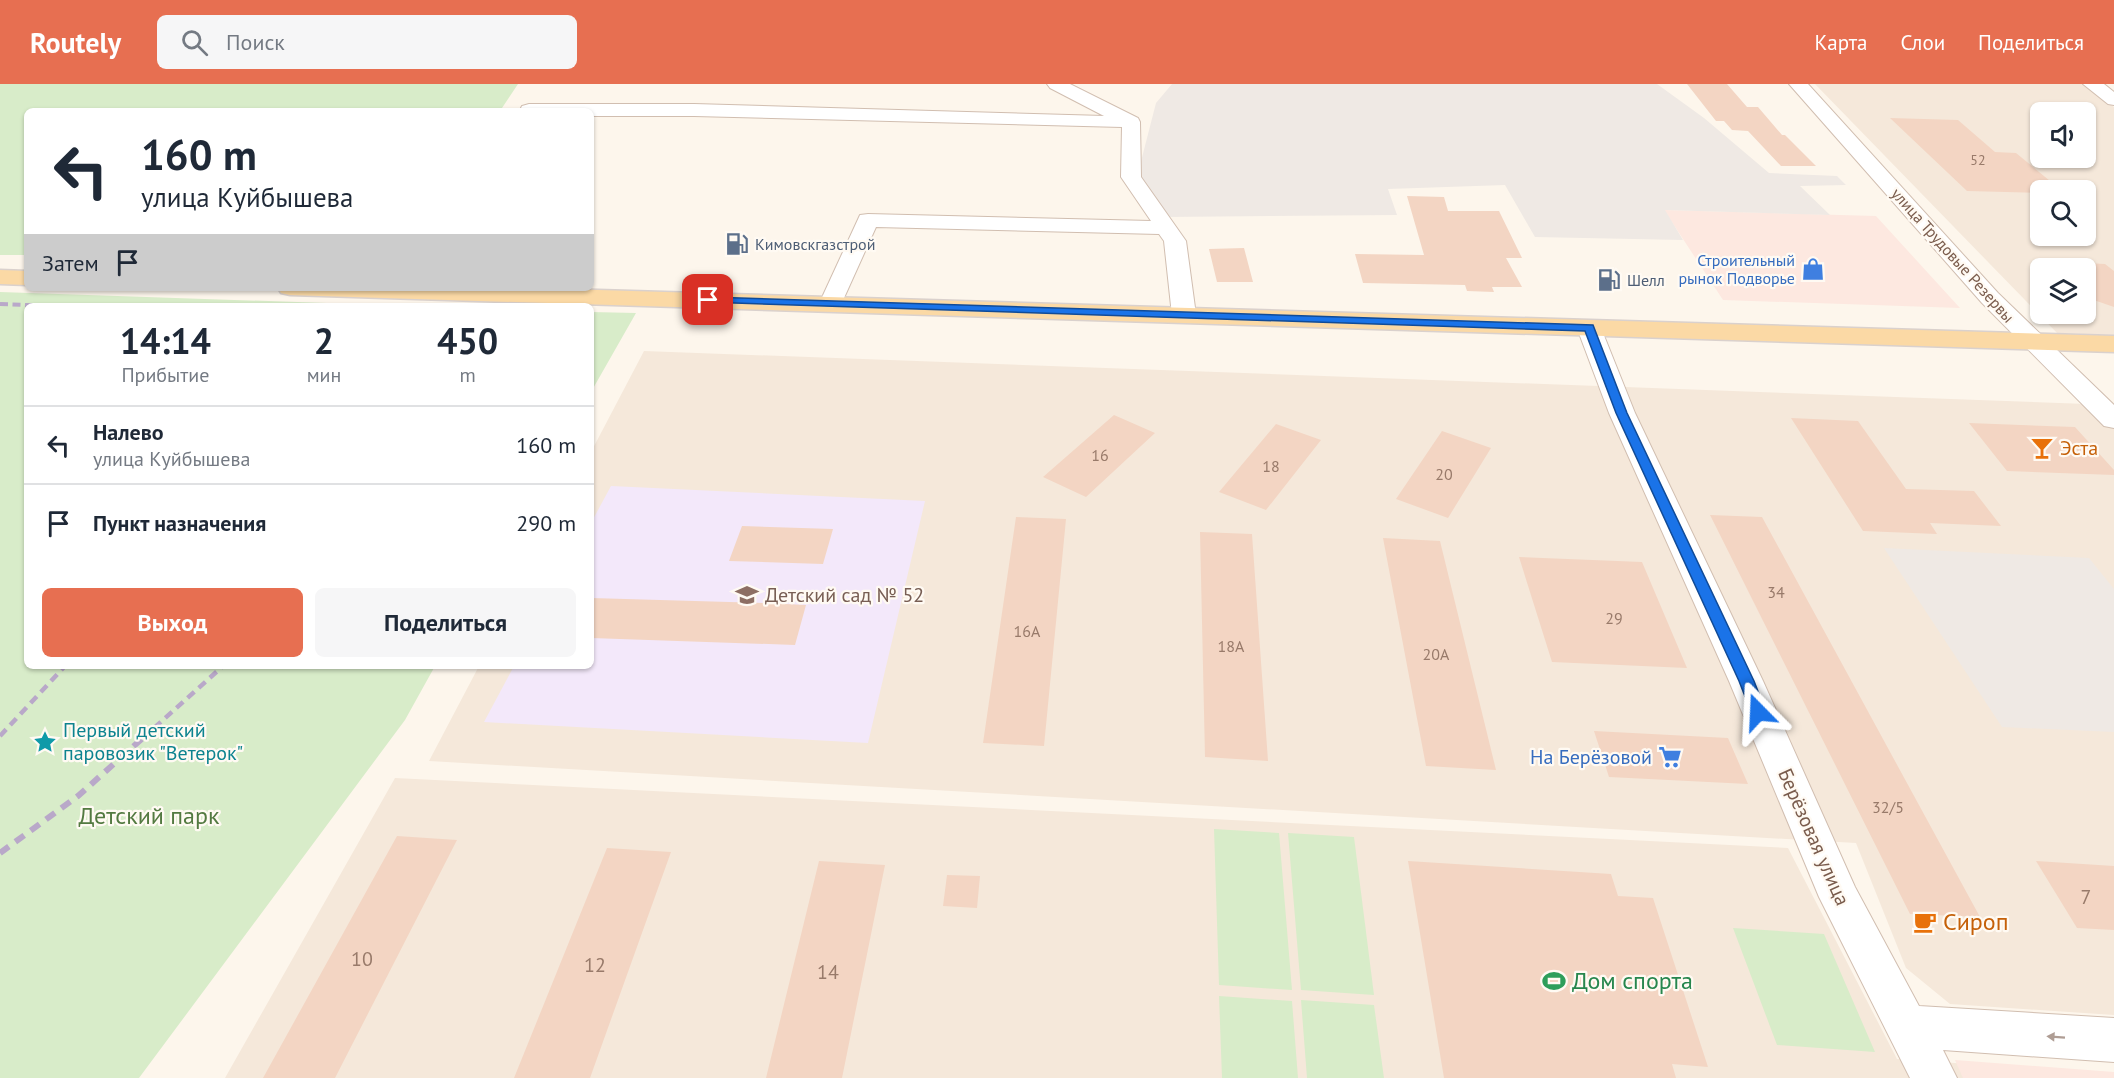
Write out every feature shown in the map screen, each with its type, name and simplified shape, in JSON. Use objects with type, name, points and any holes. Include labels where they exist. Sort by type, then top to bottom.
[{"type":"main road","points":[[0,277],[24,278]]},
{"type":"main road","points":[[391,291],[1589,328],[1712,346],[2039,349],[2114,344]]},
{"type":"main road","points":[[2039,349],[2114,360]]},
{"type":"street","points":[[1056,84],[1131,122]]},
{"type":"street","name":"улица Трудовые Резервы","points":[[1798,84],[1990,298],[2039,349],[2114,420]]},
{"type":"street","points":[[2092,84],[2114,100]]},
{"type":"street","points":[[594,110],[694,110],[1131,122]]},
{"type":"street","points":[[1131,122],[1131,177],[1175,241],[1184,315]]},
{"type":"street","points":[[831,304],[868,220],[1166,228]]},
{"type":"street","name":"Берёзовая улица","points":[[1589,328],[1622,413],[1746,681],[1828,873],[1934,1078]]},
{"type":"street","points":[[1909,1026],[2114,1040]]},
{"type":"shaded area","points":[[1172,84],[1657,84],[1704,118],[1769,173],[1837,176],[1846,185],[1800,186],[1830,215],[1665,210],[1683,240],[1535,237],[1505,185],[1388,189],[1397,215],[1165,217],[1137,177],[1156,103]]},
{"type":"shaded area","points":[[1815,84],[2082,84],[2114,107],[2114,335],[2057,333],[2048,324],[2096,324],[2096,258],[2030,258],[2030,305]]},
{"type":"shaded area","name":"Строительный рынок Подворье","points":[[1664,210],[1876,216],[1960,308],[1723,300]]},
{"type":"shaded area","points":[[644,351],[2114,405],[2114,1015],[1950,1004],[1906,968],[1856,843],[429,761],[477,669],[594,669],[594,446]]},
{"type":"shaded area","name":"Детский сад № 52","points":[[611,486],[925,501],[868,743],[484,722],[512,669],[594,669],[594,517]]},
{"type":"shaded area","points":[[1884,548],[2089,558],[2114,589],[2114,732],[2002,727]]},
{"type":"shaded area","points":[[395,778],[1788,848],[1897,1059],[2114,1074],[2114,1078],[225,1078]]},
{"type":"shaded area","points":[[1955,1060],[2114,1072],[2114,1078],[1963,1078]]},
{"type":"green space","points":[[0,84],[518,84],[502,108],[24,108],[24,255],[0,255]]},
{"type":"green space","name":"Детский парк","points":[[0,292],[325,303],[24,303],[24,669],[433,669],[405,720],[139,1078],[0,1078]]},
{"type":"green space","points":[[594,312],[636,313],[594,387]]},
{"type":"green space","points":[[1214,829],[1279,833],[1292,990],[1219,985]]},
{"type":"green space","points":[[1288,833],[1354,837],[1374,995],[1301,990]]},
{"type":"green space","points":[[1733,928],[1824,934],[1875,1052],[1777,1045]]},
{"type":"green space","points":[[1219,996],[1292,1001],[1298,1078],[1222,1078]]},
{"type":"green space","points":[[1301,1000],[1374,1005],[1384,1078],[1307,1078]]},
{"type":"building","points":[[1687,84],[1727,84],[1747,107],[1758,107],[1782,135],[1785,135],[1816,166],[1781,166],[1748,131],[1732,130],[1724,121],[1716,121]]},
{"type":"building","points":[[1890,118],[1958,120],[1995,152],[2016,153],[2030,165],[2030,168],[2034,168],[2049,180],[2030,180],[2030,193],[1967,191]]},
{"type":"building","points":[[1407,196],[1444,197],[1448,211],[1499,211],[1522,258],[1506,258],[1522,287],[1492,287],[1494,292],[1467,291],[1465,285],[1363,283],[1355,254],[1424,255]]},
{"type":"building","points":[[1244,248],[1253,282],[1217,282],[1209,249]]},
{"type":"building","points":[[2096,264],[2105,264],[2114,271],[2114,307],[2096,301]]},
{"type":"building","points":[[1114,415],[1155,433],[1086,497],[1043,477]]},
{"type":"building","points":[[1791,418],[1858,421],[1906,489],[1974,491],[2001,526],[1930,523],[1937,534],[1863,531]]},
{"type":"building","name":"Эста","points":[[1969,423],[2075,427],[2114,470],[2114,475],[2007,471]]},
{"type":"building","points":[[1276,424],[1321,440],[1266,510],[1219,492]]},
{"type":"building","points":[[1442,431],[1491,448],[1448,518],[1396,499]]},
{"type":"building","points":[[1710,515],[1762,517],[1980,917],[1910,914]]},
{"type":"building","points":[[1016,517],[1066,519],[1044,746],[983,743]]},
{"type":"building","points":[[742,526],[833,529],[823,564],[729,561]]},
{"type":"building","points":[[1200,532],[1252,534],[1268,761],[1205,757]]},
{"type":"building","points":[[1383,538],[1440,541],[1496,770],[1426,766]]},
{"type":"building","points":[[1519,557],[1642,562],[1687,668],[1552,662]]},
{"type":"building","points":[[594,598],[806,605],[795,645],[594,638]]},
{"type":"building","name":"На Берёзовой","points":[[1594,731],[1728,738],[1748,784],[1609,777]]},
{"type":"building","points":[[397,836],[457,840],[335,1078],[263,1078]]},
{"type":"building","points":[[607,848],[671,852],[590,1078],[514,1078]]},
{"type":"building","points":[[819,861],[885,865],[842,1078],[766,1078]]},
{"type":"building","name":"Дом спорта","points":[[1408,861],[1611,874],[1618,896],[1653,898],[1708,1067],[1672,1064],[1676,1078],[1444,1078]]},
{"type":"building","points":[[2036,861],[2114,866],[2114,930],[2077,928]]},
{"type":"building","points":[[947,875],[980,876],[977,908],[943,906]]},
{"type":"railway","points":[[0,304],[24,305]]},
{"type":"railway","points":[[0,736],[62,669]]},
{"type":"railway","points":[[143,738],[220,669]]},
{"type":"railway","points":[[0,853],[78,796],[145,736]]},
{"type":"place","name":"Кимовскгазстрой","points":[[737,244]]},
{"type":"place","name":"Строительный рынок Подворье","points":[[1813,269]]},
{"type":"place","name":"Шелл","points":[[1609,280]]},
{"type":"place","name":"Эста","points":[[2042,448]]},
{"type":"place","name":"Детский сад № 52","points":[[747,595]]},
{"type":"place","name":"Первый детский паровозик \"Ветерок\"","points":[[45,742]]},
{"type":"place","name":"На Берёзовой","points":[[1670,757]]},
{"type":"place","name":"Сироп","points":[[1925,922]]},
{"type":"place","name":"Дом спорта","points":[[1554,981]]},
{"type":"route","points":[[708,300],[1589,328],[1622,413],[1746,681],[1758,712]]}]
